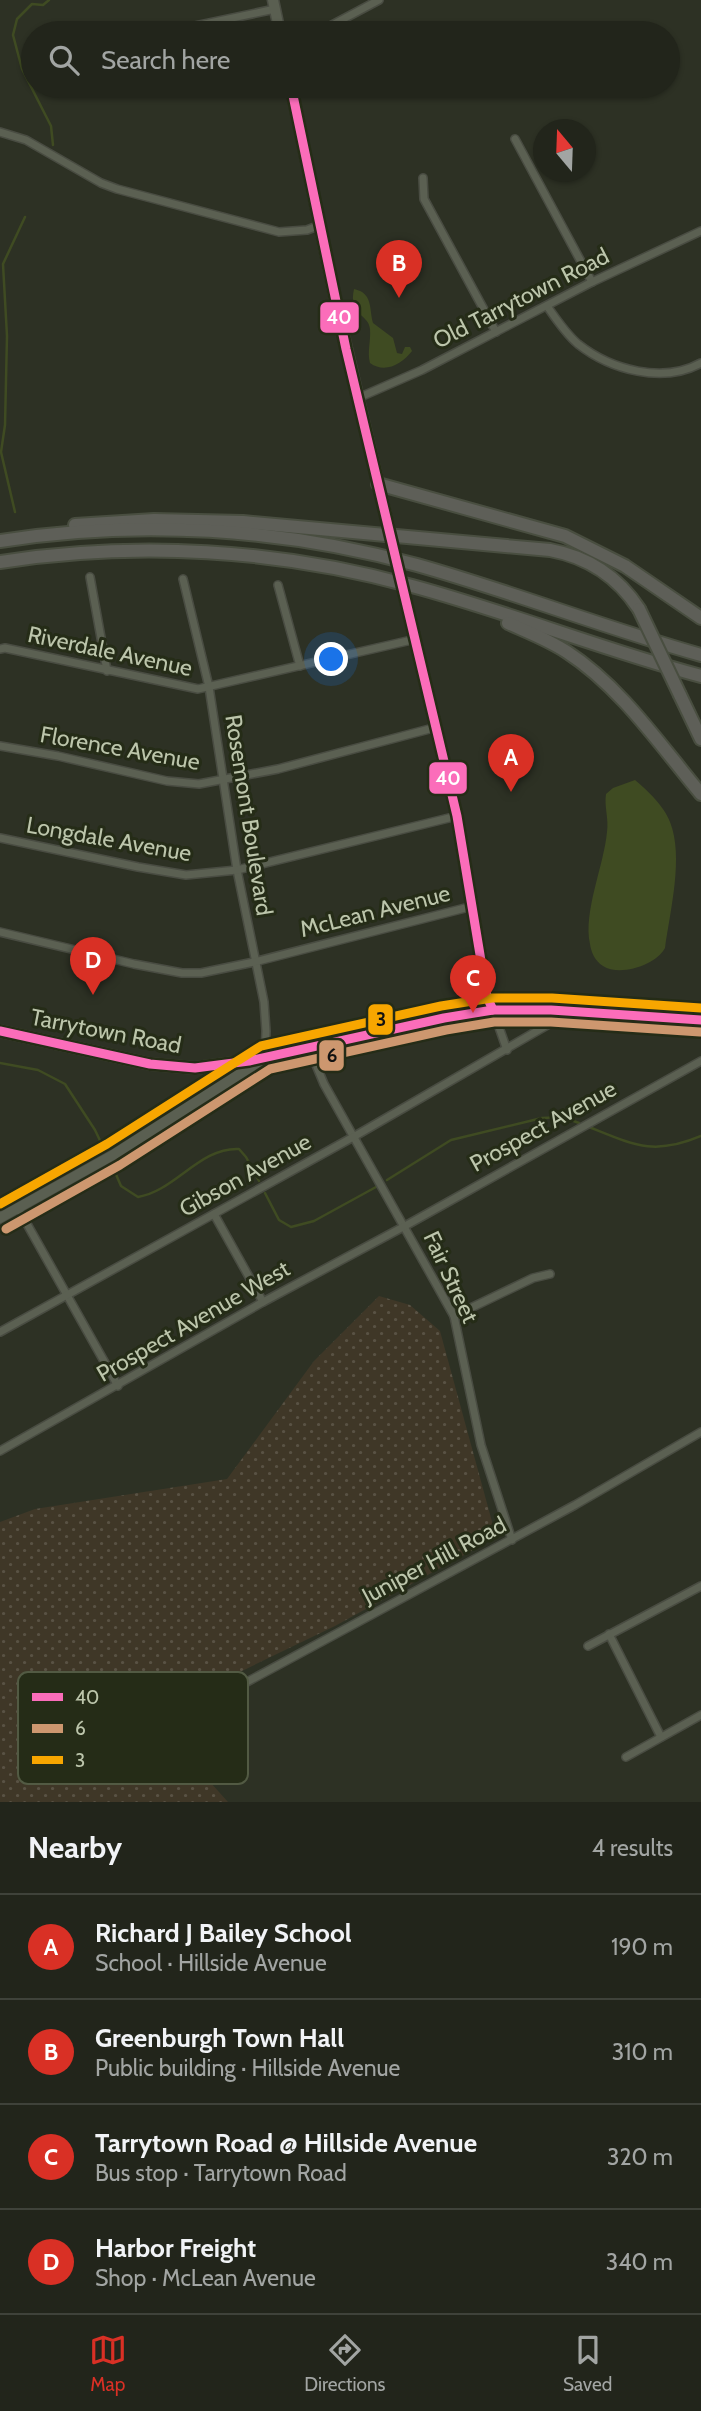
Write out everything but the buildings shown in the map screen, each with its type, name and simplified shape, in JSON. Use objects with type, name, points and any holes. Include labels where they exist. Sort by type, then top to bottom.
[{"type":"highway","points":[[378,484],[530,524],[581,543],[625,566],[701,618]]},
{"type":"highway","points":[[0,540],[95,523],[185,520],[303,526],[539,548],[572,555],[595,566],[617,582],[639,609],[701,738]]},
{"type":"highway","points":[[0,540],[67,533],[154,530],[242,534],[301,541],[415,565],[701,655]]},
{"type":"highway","points":[[0,562],[116,551],[212,553],[326,566],[437,593],[701,677]]},
{"type":"highway","points":[[437,593],[548,641],[584,664],[619,696],[701,794]]},
{"type":"main road","points":[[294,98],[358,398],[457,816],[488,997],[493,1010]]},
{"type":"main road","name":"Tarrytown Road","points":[[0,1031],[150,1064],[180,1068],[222,1066],[493,1010],[573,1011],[701,1020]]},
{"type":"main road","points":[[0,1218],[113,1155],[265,1058]]},
{"type":"street","points":[[340,21],[379,0]]},
{"type":"street","points":[[210,21],[274,5]]},
{"type":"street","points":[[0,132],[26,140],[101,183],[117,189],[279,232],[307,230],[320,225]]},
{"type":"street","points":[[515,139],[592,282]]},
{"type":"street","points":[[423,178],[424,200],[496,332]]},
{"type":"street","name":"Old Tarrytown Road","points":[[358,398],[422,370],[592,282],[701,231]]},
{"type":"street","points":[[547,306],[578,344],[610,363],[642,373],[672,373],[701,363]]},
{"type":"street","points":[[90,577],[107,671]]},
{"type":"street","name":"Rosemont Boulevard","points":[[183,579],[209,687],[237,870],[264,1002],[265,1058]]},
{"type":"street","points":[[278,584],[300,666]]},
{"type":"street","name":"Riverdale Avenue","points":[[0,649],[198,690],[416,639]]},
{"type":"street","name":"Florence Avenue","points":[[0,746],[58,756],[167,781],[199,784],[278,769],[437,727]]},
{"type":"street","name":"Longdale Avenue","points":[[0,838],[138,867],[186,874],[237,870],[457,816]]},
{"type":"street","name":"McLean Avenue","points":[[0,932],[183,973],[214,971],[254,962],[473,906]]},
{"type":"street","points":[[493,1010],[507,1050]]},
{"type":"street","name":"Gibson Avenue","points":[[0,1332],[355,1136],[573,1011]]},
{"type":"street","name":"Fair Street","points":[[309,1048],[324,1084],[454,1316],[481,1446],[512,1540]]},
{"type":"street","name":"Prospect Avenue","points":[[405,1226],[701,1061]]},
{"type":"street","points":[[18,1208],[118,1386]]},
{"type":"street","points":[[214,1214],[263,1302]]},
{"type":"street","name":"Prospect Avenue West","points":[[0,1451],[263,1302],[405,1226]]},
{"type":"street","points":[[454,1316],[533,1278],[550,1274]]},
{"type":"street","name":"Juniper Hill Road","points":[[248,1682],[512,1540],[701,1432]]},
{"type":"street","points":[[588,1646],[701,1586]]},
{"type":"street","points":[[608,1634],[661,1737]]},
{"type":"street","points":[[626,1757],[701,1714]]},
{"type":"shaded area","points":[[354,289],[367,298],[373,323],[393,338],[397,353],[402,354],[405,347],[410,347],[412,351],[393,366],[381,368],[370,363],[369,324],[356,310]]},
{"type":"shaded area","points":[[635,780],[650,793],[670,822],[676,851],[675,884],[665,948],[646,964],[619,970],[603,966],[594,956],[590,944],[589,918],[607,832],[606,794],[613,788]]},
{"type":"shaded area","points":[[379,1296],[410,1305],[440,1331],[494,1529],[484,1544],[335,1626],[240,1672],[18,1672],[18,1784],[212,1784],[228,1802],[0,1802],[0,1522],[35,1509],[227,1479],[314,1361]]},
{"type":"waterway","points":[[21,65],[13,35],[17,19],[32,4],[43,5],[49,0]]},
{"type":"waterway","points":[[37,98],[51,126],[53,145]]},
{"type":"waterway","points":[[15,512],[1,452],[5,425],[7,336],[3,264],[25,217]]},
{"type":"waterway","points":[[0,1063],[38,1070],[65,1084],[95,1130],[105,1151]]},
{"type":"waterway","points":[[387,1180],[451,1140],[542,1118],[563,1117],[579,1123]]},
{"type":"waterway","points":[[589,1127],[644,1146],[670,1146],[701,1136]]},
{"type":"waterway","points":[[111,1163],[121,1186],[138,1197],[164,1187],[200,1162],[225,1150],[239,1149],[259,1181]]},
{"type":"waterway","points":[[265,1193],[279,1220],[291,1227],[314,1221],[376,1187]]},
{"type":"transit line","name":"40","points":[[294,98],[346,349],[457,816],[487,997],[493,1010]]},
{"type":"transit line","name":"3","points":[[0,1204],[107,1144],[261,1046],[441,1006],[492,998],[552,998],[701,1008]]},
{"type":"transit line","name":"40","points":[[0,1031],[150,1064],[195,1068],[249,1061],[444,1018],[493,1010],[551,1010],[701,1020]]},
{"type":"transit line","name":"6","points":[[6,1229],[120,1165],[270,1069],[494,1022],[551,1022],[700,1032]]},
{"type":"place","name":"Greenburgh Town Hall","points":[[399,298]]},
{"type":"place","name":"Richard J Bailey School","points":[[511,792]]},
{"type":"place","name":"Harbor Freight","points":[[93,995]]},
{"type":"place","name":"Tarrytown Road @ Hillside Avenue","points":[[473,1013]]}]
